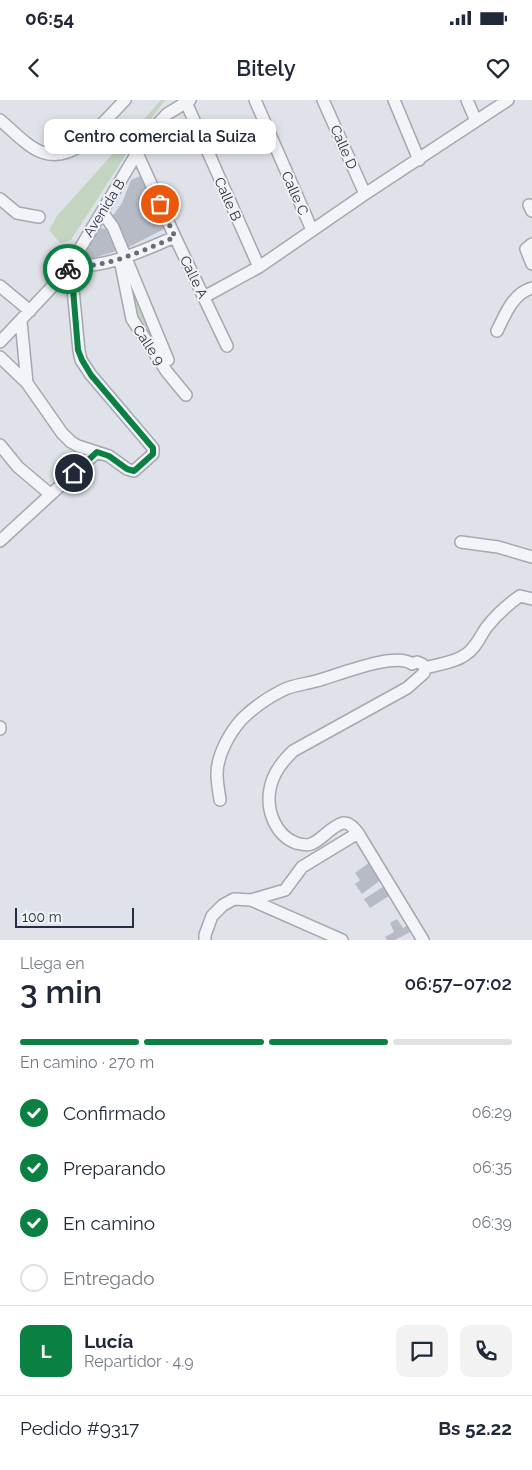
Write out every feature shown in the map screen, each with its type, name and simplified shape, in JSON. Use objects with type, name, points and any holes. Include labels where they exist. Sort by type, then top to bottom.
[{"type":"street","points":[[0,120],[36,151],[51,155],[75,150],[82,145],[125,100]]},
{"type":"street","name":"Calle C","points":[[255,100],[312,230]]},
{"type":"street","name":"Calle D","points":[[323,100],[365,194]]},
{"type":"street","points":[[394,100],[419,160]]},
{"type":"street","points":[[467,100],[476,121]]},
{"type":"street","points":[[204,297],[258,267],[508,100]]},
{"type":"street","name":"Avenida B","points":[[0,342],[68,269],[137,153],[156,126],[167,114],[187,101]]},
{"type":"street","name":"Calle B","points":[[187,101],[258,267]]},
{"type":"street","name":"Calle A","points":[[137,153],[227,346]]},
{"type":"street","points":[[0,199],[17,212],[39,217]]},
{"type":"street","points":[[102,212],[113,227],[123,258],[168,360]]},
{"type":"street","points":[[0,356],[26,383],[62,433],[78,446],[109,456],[127,469],[134,471],[153,454],[153,448],[91,375],[82,360],[77,336],[73,289],[68,269],[86,267],[123,258],[175,237]]},
{"type":"street","points":[[532,244],[526,249],[532,264]]},
{"type":"street","name":"Calle 9","points":[[123,258],[132,319],[167,372],[186,395]]},
{"type":"street","points":[[0,286],[30,311]]},
{"type":"street","points":[[497,331],[514,300],[523,291],[532,288]]},
{"type":"street","points":[[21,321],[26,383]]},
{"type":"street","points":[[0,445],[18,467],[50,494]]},
{"type":"street","points":[[0,541],[97,452]]},
{"type":"street","points":[[461,542],[498,547],[532,557]]},
{"type":"street","points":[[423,940],[358,833],[348,824],[344,823],[310,845],[298,844],[281,834],[270,813],[269,796],[272,779],[282,762],[293,751],[407,688],[421,673],[465,655],[487,626],[505,607],[520,596],[532,599]]},
{"type":"street","points":[[220,800],[217,772],[226,742],[242,719],[257,706],[284,690],[353,669],[400,660],[408,661],[412,664],[420,662],[421,673]]},
{"type":"street","points":[[205,940],[212,916],[223,904],[234,899],[251,900],[285,890],[302,867],[358,833]]},
{"type":"street","points":[[251,900],[342,940]]},
{"type":"green space","points":[[161,100],[165,100],[130,148],[71,240],[60,243],[49,230],[57,216]]},
{"type":"green space","points":[[124,264],[165,360],[135,316]]},
{"type":"building","points":[[140,176],[164,229],[127,248],[112,217],[122,203],[131,180]]},
{"type":"building","points":[[100,228],[106,229],[116,251],[84,261],[82,258]]},
{"type":"building","points":[[370,862],[382,879],[362,894],[355,884],[360,880],[355,873]]},
{"type":"building","points":[[386,885],[392,894],[370,908],[364,899]]},
{"type":"building","points":[[397,919],[403,928],[409,925],[412,931],[395,940],[387,940],[385,937],[394,932],[390,923]]},
{"type":"way so far","points":[[68,269],[70,266],[86,267],[120,260],[175,237],[160,204]]},
{"type":"place","name":"Centro comercial la Suiza","points":[[160,204]]},
{"type":"route","points":[[68,269],[66,272],[73,289],[78,350],[82,360],[91,375],[153,448],[153,454],[134,471],[127,469],[109,456],[97,452],[74,473]]}]
